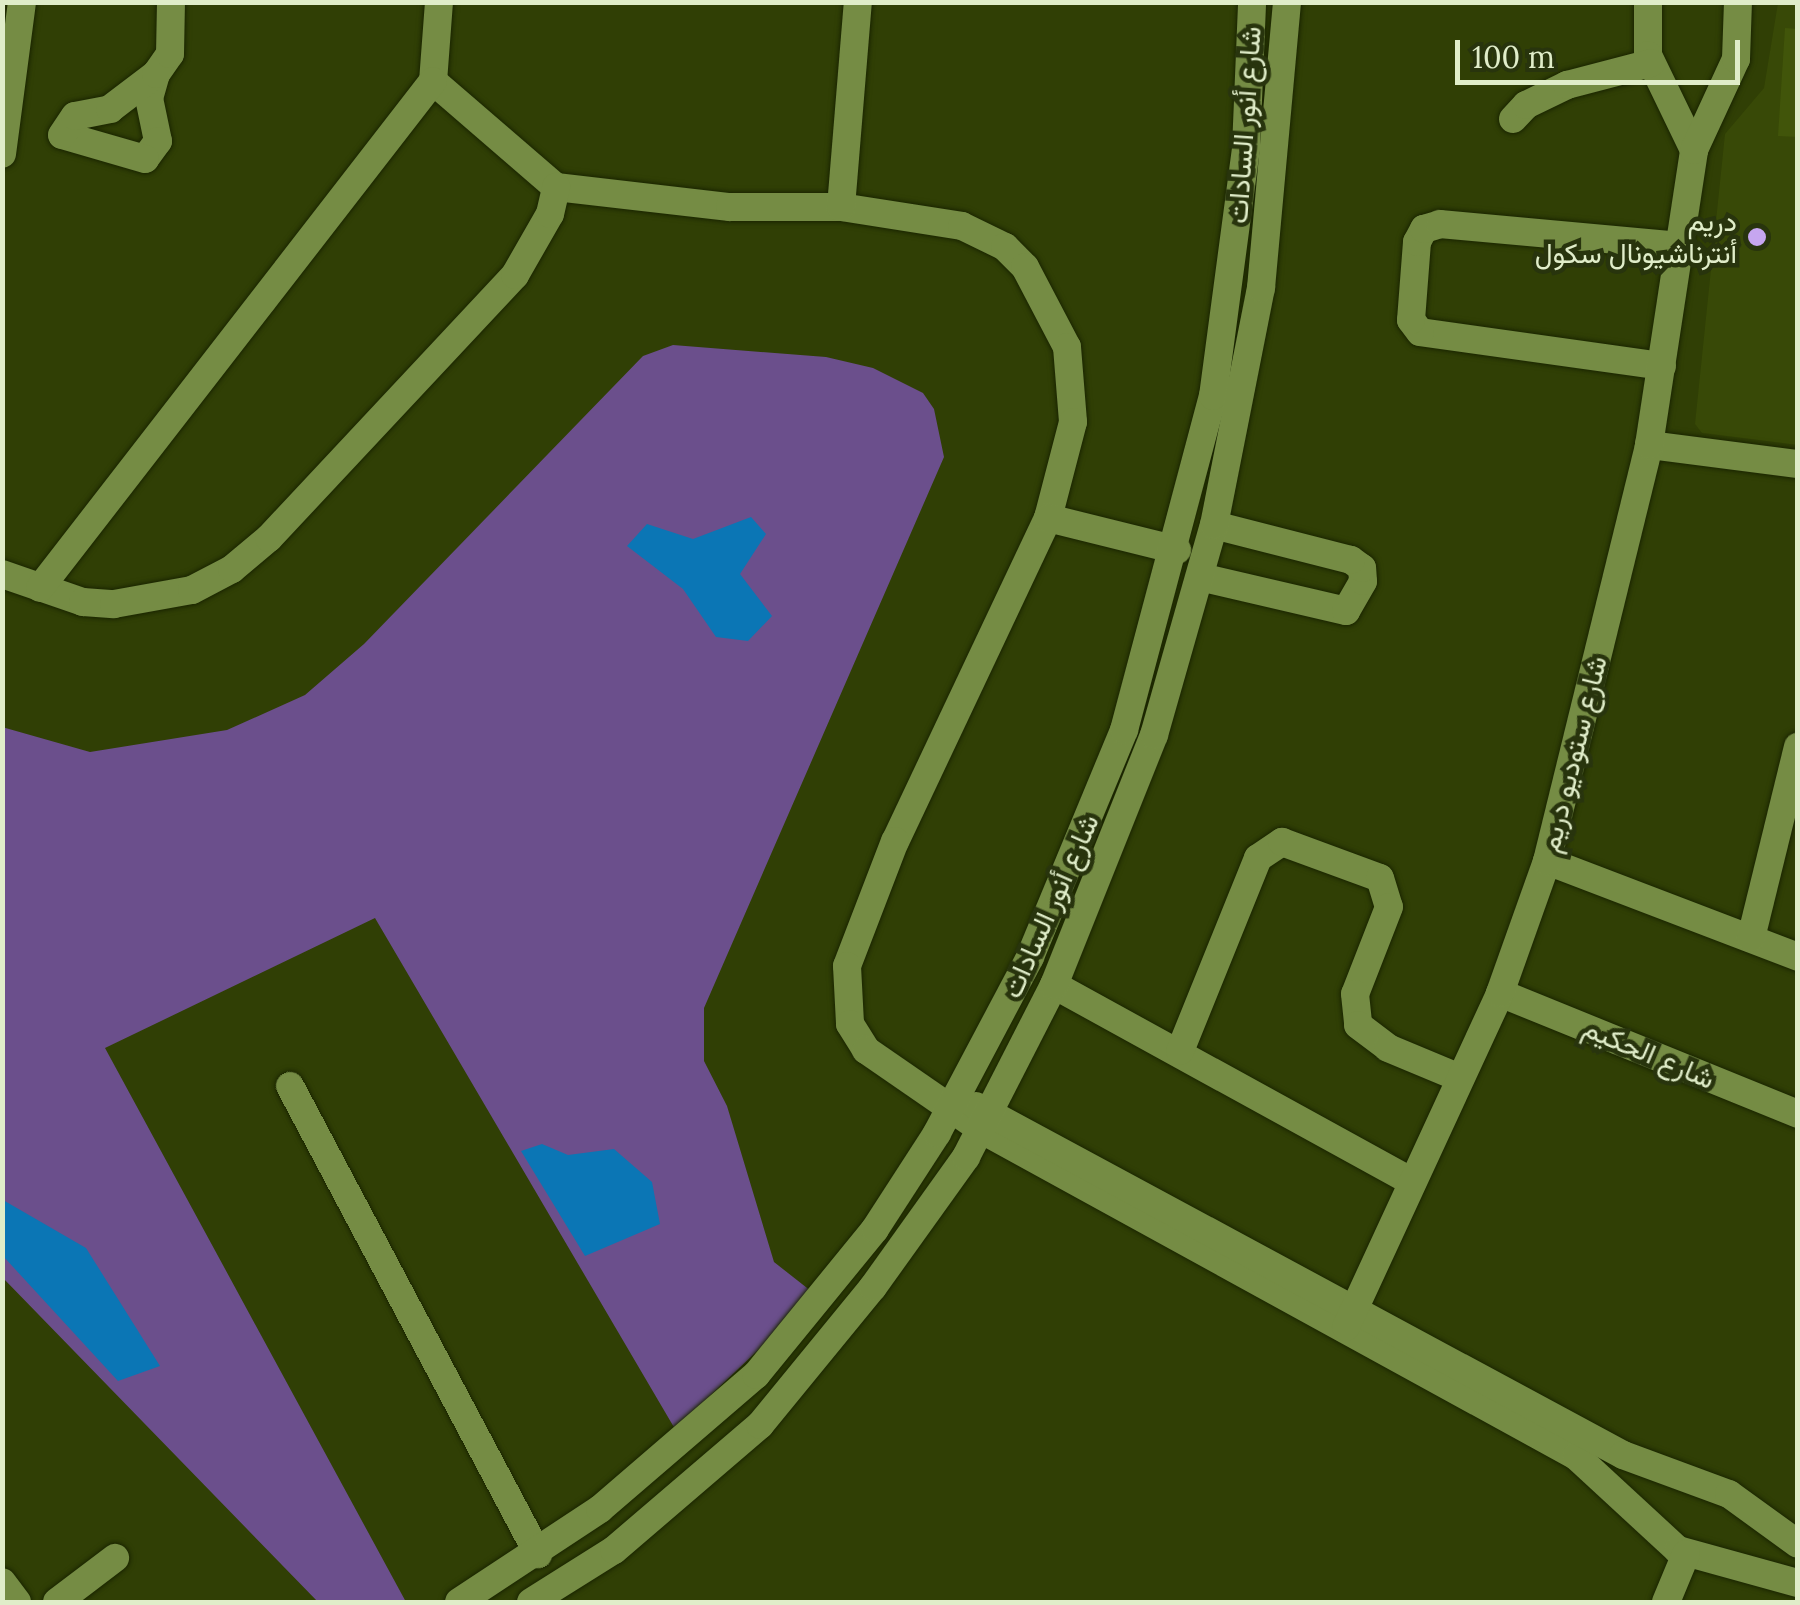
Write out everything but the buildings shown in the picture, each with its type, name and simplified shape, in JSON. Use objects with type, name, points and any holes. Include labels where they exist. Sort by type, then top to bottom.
[{"type":"street","points":[[2,154],[22,2]]},
{"type":"street","points":[[156,74],[170,54],[171,2]]},
{"type":"street","points":[[40,588],[433,81],[439,2]]},
{"type":"street","points":[[841,207],[858,2]]},
{"type":"street","name":"شارع أنور السادات","points":[[459,1602],[538,1554],[667,1456],[756,1375],[846,1268],[953,1104],[1083,841],[1130,714],[1176,550],[1213,396],[1230,285],[1246,148],[1252,2]]},
{"type":"street","name":"شارع أنور السادات","points":[[531,1602],[614,1550],[760,1425],[874,1287],[987,1122],[1054,985],[1116,842],[1214,525],[1262,288],[1287,2]]},
{"type":"street","points":[[1648,2],[1651,63],[1694,150]]},
{"type":"street","name":"شارع ستوديو دريم","points":[[1351,1318],[1500,993],[1547,861],[1649,445],[1694,150],[1736,59],[1738,2]]},
{"type":"street","points":[[1513,119],[1526,105],[1568,84],[1651,63]]},
{"type":"street","points":[[433,81],[556,187],[730,206],[841,207],[962,226],[1005,247],[1024,267],[1053,313],[1074,383],[1073,422],[1048,518],[895,841],[846,966],[850,1024],[866,1050],[922,1090],[1351,1318],[1632,1459],[1729,1494],[1798,1544]]},
{"type":"street","points":[[2,574],[40,588],[114,604],[192,590],[232,569],[270,538],[515,275],[550,214],[556,187]]},
{"type":"street","points":[[1662,366],[1420,332],[1411,320],[1417,242],[1424,229],[1440,224],[1680,246]]},
{"type":"street","points":[[1649,445],[1798,464]]},
{"type":"street","points":[[1048,518],[1176,550]]},
{"type":"street","points":[[1200,576],[1346,611],[1363,581],[1362,568],[1350,560],[1214,525]]},
{"type":"street","points":[[1751,938],[1798,747]]},
{"type":"street","points":[[1180,1051],[1258,858],[1282,842],[1380,878],[1389,907],[1354,994],[1358,1025],[1388,1048],[1460,1078]]},
{"type":"street","points":[[1547,861],[1798,957]]},
{"type":"street","points":[[1054,985],[1413,1182]]},
{"type":"street","name":"شارع الحكيم","points":[[1500,993],[1798,1114]]},
{"type":"street","points":[[290,1086],[538,1554]]},
{"type":"street","points":[[1351,1318],[1576,1456],[1686,1554],[1798,1583]]},
{"type":"street","points":[[1666,1602],[1686,1554]]},
{"type":"street","points":[[57,1602],[116,1558]]},
{"type":"street","points":[[2,1582],[18,1602]]},
{"type":"shaded area","name":"دريم أنترناشيونال سكول","points":[[1778,3],[1797,3],[1797,445],[1702,433],[1695,424],[1725,134],[1764,88]]},
{"type":"shaded area","points":[[673,345],[826,357],[873,368],[923,393],[934,409],[944,457],[704,1008],[704,1061],[727,1106],[774,1262],[816,1295],[675,1429],[375,918],[105,1048],[406,1602],[318,1602],[3,1278],[2,727],[90,752],[227,730],[305,695],[364,644],[643,356]]},
{"type":"water","points":[[751,517],[766,534],[740,574],[772,616],[748,641],[716,637],[683,589],[627,546],[647,524],[693,539]]},
{"type":"water","points":[[542,1144],[568,1155],[614,1149],[652,1182],[660,1224],[585,1256],[521,1151]]},
{"type":"water","points":[[3,1200],[86,1248],[160,1366],[118,1381],[3,1256]]},
{"type":"place","name":"دريم أنترناشيونال سكول","points":[[1757,237]]}]
